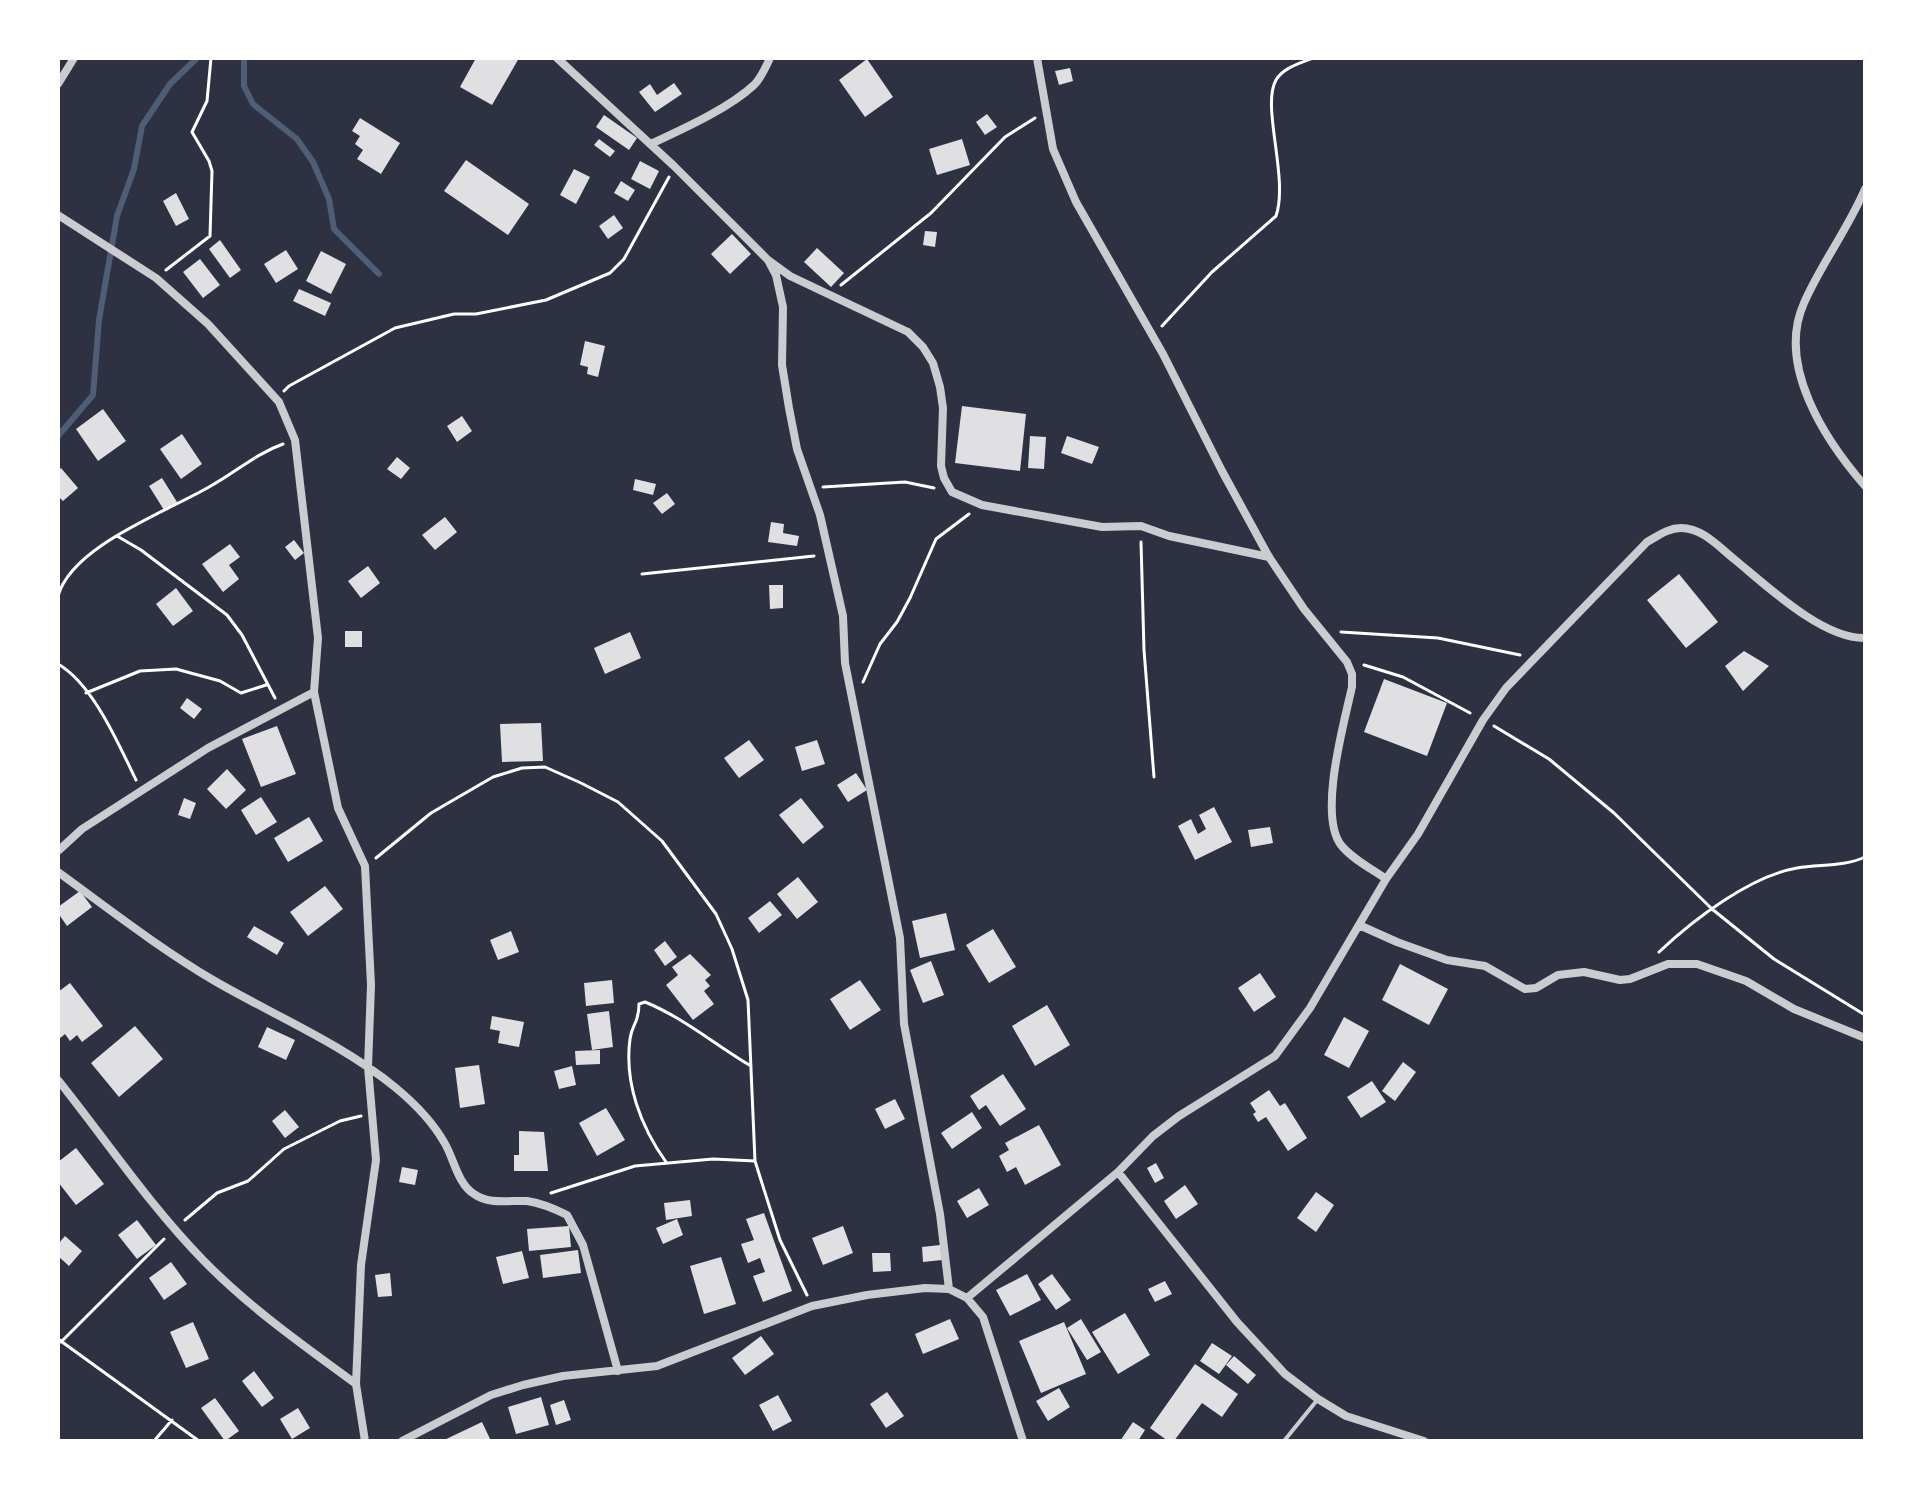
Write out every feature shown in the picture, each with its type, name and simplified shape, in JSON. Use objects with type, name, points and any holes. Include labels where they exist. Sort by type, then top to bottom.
[{"type":"street","points":[[58,84],[74,58]]},
{"type":"street","points":[[557,58],[674,166],[768,260],[790,276],[908,332],[923,347],[933,363],[940,387],[943,408],[941,466],[952,492],[982,505],[1102,527],[1141,526],[1169,536],[1269,557]]},
{"type":"street","points":[[651,144],[682,130],[743,93],[755,84],[770,58]]},
{"type":"street","points":[[1037,58],[1053,149],[1076,202],[1190,404],[1269,557],[1304,609],[1347,662],[1352,674],[1352,687],[1333,782],[1335,834],[1346,851],[1386,879]]},
{"type":"street","points":[[1865,189],[1802,305],[1795,337],[1796,357],[1808,395],[1826,433],[1865,486]]},
{"type":"street","points":[[58,215],[156,278],[208,324],[279,402],[295,440],[318,638],[314,692],[338,808],[365,866],[371,985],[368,1067],[376,1160],[361,1265],[356,1384],[365,1441]]},
{"type":"street","points":[[768,260],[776,275],[783,307],[784,384],[797,449],[830,554],[843,616],[845,663],[900,938],[904,1024],[940,1214],[949,1289]]},
{"type":"street","points":[[967,1298],[1118,1172],[1153,1136],[1179,1116],[1275,1056],[1310,1008],[1386,879],[1418,834],[1483,720],[1506,688],[1647,542],[1670,529],[1690,529],[1708,537],[1772,590],[1823,626],[1856,639],[1865,638]]},
{"type":"street","points":[[58,851],[82,829],[208,748],[314,692]]},
{"type":"street","points":[[58,872],[211,979],[368,1067],[396,1088],[433,1125],[459,1175],[473,1194],[491,1200],[529,1201],[567,1215],[583,1245],[618,1371]]},
{"type":"street","points":[[1359,925],[1447,960],[1485,966],[1525,989],[1536,988],[1558,975],[1584,972],[1620,980],[1668,964],[1697,964],[1746,981],[1794,1009],[1865,1038]]},
{"type":"street","points":[[58,1080],[175,1228],[234,1290],[356,1384]]},
{"type":"street","points":[[1118,1172],[1237,1322],[1285,1374],[1346,1416],[1424,1441]]},
{"type":"street","points":[[402,1441],[491,1395],[523,1385],[563,1376],[657,1366],[718,1345],[812,1306],[925,1288],[949,1289],[967,1298],[983,1317],[1023,1441]]},
{"type":"lane","points":[[1284,1441],[1318,1399]]},
{"type":"path","points":[[156,278],[210,236],[212,171],[192,132],[207,101],[211,58]]},
{"type":"path","points":[[1153,336],[1212,272],[1276,216],[1280,183],[1272,91],[1281,74],[1313,58]]},
{"type":"path","points":[[829,295],[931,213],[1005,137],[1046,113]]},
{"type":"path","points":[[279,402],[289,386],[395,328],[454,314],[476,314],[546,300],[610,273],[624,259],[674,166]]},
{"type":"path","points":[[58,596],[69,572],[117,536],[182,503],[269,450],[295,440]]},
{"type":"path","points":[[808,481],[822,487],[905,482],[952,492]]},
{"type":"path","points":[[854,702],[880,644],[910,598],[936,539],[982,505]]},
{"type":"path","points":[[1141,526],[1144,650],[1154,777]]},
{"type":"path","points":[[117,536],[141,550],[227,615],[242,635],[281,708]]},
{"type":"path","points":[[642,574],[830,554]]},
{"type":"path","points":[[1322,629],[1349,634],[1438,638],[1533,658]]},
{"type":"path","points":[[1347,662],[1403,677],[1483,720],[1560,768],[1634,831],[1712,909],[1774,959],[1865,1015]]},
{"type":"path","points":[[58,664],[66,669],[106,720],[141,791]]},
{"type":"path","points":[[86,693],[148,670],[176,669],[197,673],[241,693],[266,685]]},
{"type":"path","points":[[365,866],[431,813],[508,771],[545,767],[618,802],[662,841],[716,914],[732,949],[748,1000],[755,1161],[780,1240],[812,1306]]},
{"type":"path","points":[[1642,974],[1665,947],[1712,909],[1756,883],[1794,868],[1833,865],[1865,857]]},
{"type":"path","points":[[666,1162],[641,1121],[629,1074],[630,1041],[640,1016],[639,1004],[645,1002],[672,1013],[751,1066]]},
{"type":"path","points":[[199,1441],[60,1340],[175,1228],[217,1193],[248,1181],[284,1149],[356,1115],[372,1119]]},
{"type":"path","points":[[529,1201],[635,1166],[713,1159],[755,1161]]},
{"type":"path","points":[[154,1441],[172,1420]]},
{"type":"building","points":[[476,58],[519,58],[492,105],[460,87]]},
{"type":"building","points":[[867,59],[893,97],[865,117],[839,80]]},
{"type":"building","points":[[1070,68],[1073,81],[1059,85],[1055,71]]},
{"type":"building","points":[[674,83],[682,94],[655,112],[639,92],[650,84],[657,95]]},
{"type":"building","points":[[987,114],[997,127],[985,135],[976,122]]},
{"type":"building","points":[[604,115],[637,138],[629,150],[596,127]]},
{"type":"building","points":[[360,118],[400,143],[381,174],[357,159],[363,150],[355,144],[360,136],[352,131]]},
{"type":"building","points":[[599,139],[615,151],[610,157],[594,145]]},
{"type":"building","points":[[962,139],[970,165],[937,175],[929,149]]},
{"type":"building","points":[[466,160],[529,204],[508,235],[444,191]]},
{"type":"building","points":[[640,161],[659,171],[650,189],[631,179]]},
{"type":"building","points":[[574,169],[590,177],[576,204],[560,195]]},
{"type":"building","points":[[621,181],[635,190],[628,201],[614,193]]},
{"type":"building","points":[[176,193],[189,219],[176,226],[163,201]]},
{"type":"building","points":[[614,215],[623,228],[608,239],[599,226]]},
{"type":"building","points":[[925,231],[937,232],[935,247],[923,245]]},
{"type":"building","points":[[732,234],[751,254],[730,274],[711,254]]},
{"type":"building","points":[[220,240],[241,270],[230,278],[209,249]]},
{"type":"building","points":[[817,248],[844,273],[831,287],[804,262]]},
{"type":"building","points":[[286,250],[298,269],[276,283],[264,264]]},
{"type":"building","points":[[321,251],[346,264],[331,294],[306,281]]},
{"type":"building","points":[[200,259],[220,285],[203,298],[183,272]]},
{"type":"building","points":[[299,289],[331,303],[325,316],[293,301]]},
{"type":"building","points":[[585,341],[605,346],[598,377],[587,374],[588,367],[580,365]]},
{"type":"building","points":[[962,406],[1026,414],[1020,471],[955,463]]},
{"type":"building","points":[[103,409],[126,441],[98,461],[76,429]]},
{"type":"building","points":[[462,416],[472,431],[457,442],[447,426]]},
{"type":"building","points":[[182,434],[202,464],[181,479],[160,449]]},
{"type":"building","points":[[1030,436],[1046,437],[1044,469],[1028,468]]},
{"type":"building","points":[[1067,436],[1099,447],[1092,464],[1061,453]]},
{"type":"building","points":[[397,457],[410,468],[401,479],[387,469]]},
{"type":"building","points":[[61,468],[78,488],[63,501],[58,496],[58,470]]},
{"type":"building","points":[[162,478],[177,502],[164,510],[149,486]]},
{"type":"building","points":[[635,479],[656,484],[653,495],[633,490]]},
{"type":"building","points":[[667,493],[675,504],[662,514],[653,503]]},
{"type":"building","points":[[445,517],[457,532],[435,550],[422,535]]},
{"type":"building","points":[[771,522],[784,524],[783,533],[799,536],[797,546],[768,542]]},
{"type":"building","points":[[294,540],[304,553],[295,560],[285,547]]},
{"type":"building","points":[[230,544],[240,557],[229,565],[239,579],[223,592],[202,564]]},
{"type":"building","points":[[368,566],[380,583],[361,598],[348,581]]},
{"type":"building","points":[[1679,574],[1718,622],[1686,648],[1647,600]]},
{"type":"building","points":[[769,585],[783,585],[783,608],[770,609]]},
{"type":"building","points":[[176,588],[193,611],[173,626],[156,604]]},
{"type":"building","points":[[345,631],[362,631],[362,647],[345,647]]},
{"type":"building","points":[[630,632],[641,658],[605,674],[594,648]]},
{"type":"building","points":[[1744,651],[1769,666],[1743,691],[1725,666]]},
{"type":"building","points":[[1384,679],[1447,703],[1427,756],[1364,732]]},
{"type":"building","points":[[187,698],[202,709],[194,719],[180,708]]},
{"type":"building","points":[[541,723],[543,761],[502,762],[500,724]]},
{"type":"building","points":[[277,726],[296,774],[261,787],[242,739]]},
{"type":"building","points":[[749,740],[764,760],[739,778],[724,758]]},
{"type":"building","points":[[817,740],[825,764],[802,771],[795,747]]},
{"type":"building","points":[[227,769],[246,790],[226,809],[207,789]]},
{"type":"building","points":[[856,773],[867,790],[848,802],[837,785]]},
{"type":"building","points":[[261,797],[277,822],[256,835],[241,810]]},
{"type":"building","points":[[184,798],[196,803],[190,819],[178,815]]},
{"type":"building","points":[[801,798],[824,827],[803,844],[779,815]]},
{"type":"building","points":[[1214,807],[1232,842],[1195,860],[1178,826],[1191,819],[1198,834],[1206,829],[1199,815]]},
{"type":"building","points":[[309,817],[323,841],[288,862],[274,838]]},
{"type":"building","points":[[1270,827],[1273,843],[1251,847],[1248,830]]},
{"type":"building","points":[[798,877],[818,902],[797,919],[777,894]]},
{"type":"building","points":[[325,886],[343,909],[308,936],[290,912]]},
{"type":"building","points":[[80,891],[92,907],[67,926],[58,913],[58,907]]},
{"type":"building","points":[[770,901],[782,915],[759,933],[748,918]]},
{"type":"building","points":[[946,913],[955,950],[920,958],[912,921]]},
{"type":"building","points":[[254,926],[284,943],[277,955],[247,937]]},
{"type":"building","points":[[993,929],[1016,967],[989,983],[966,945]]},
{"type":"building","points":[[511,931],[519,952],[498,960],[490,940]]},
{"type":"building","points":[[665,941],[677,957],[665,966],[654,950]]},
{"type":"building","points":[[690,954],[711,975],[705,980],[710,986],[704,991],[714,1004],[693,1020],[666,985],[678,975],[672,967]]},
{"type":"building","points":[[931,961],[944,995],[923,1003],[910,970]]},
{"type":"building","points":[[1400,964],[1448,989],[1429,1025],[1382,1000]]},
{"type":"building","points":[[1260,973],[1276,997],[1254,1012],[1238,988]]},
{"type":"building","points":[[612,980],[614,1003],[586,1006],[584,983]]},
{"type":"building","points":[[860,980],[881,1010],[850,1030],[830,999]]},
{"type":"building","points":[[70,983],[103,1026],[82,1042],[77,1035],[70,1041],[65,1034],[58,1040],[58,992]]},
{"type":"building","points":[[1047,1005],[1070,1045],[1035,1066],[1012,1026]]},
{"type":"building","points":[[609,1011],[613,1047],[592,1050],[587,1014]]},
{"type":"building","points":[[492,1016],[524,1022],[519,1047],[498,1043],[500,1031],[490,1029]]},
{"type":"building","points":[[1344,1017],[1369,1031],[1349,1068],[1324,1055]]},
{"type":"building","points":[[135,1026],[163,1059],[119,1097],[91,1063]]},
{"type":"building","points":[[267,1027],[295,1040],[286,1060],[258,1047]]},
{"type":"building","points":[[600,1050],[600,1064],[576,1065],[575,1051]]},
{"type":"building","points":[[1403,1062],[1416,1072],[1395,1101],[1382,1091]]},
{"type":"building","points":[[479,1065],[485,1104],[460,1108],[455,1068]]},
{"type":"building","points":[[572,1066],[576,1085],[559,1089],[554,1071]]},
{"type":"building","points":[[1003,1074],[1026,1109],[1000,1126],[986,1105],[979,1110],[970,1096]]},
{"type":"building","points":[[1372,1081],[1386,1102],[1361,1118],[1347,1097]]},
{"type":"building","points":[[1269,1090],[1280,1106],[1285,1103],[1307,1138],[1288,1151],[1266,1117],[1258,1122],[1253,1114],[1256,1112],[1250,1103]]},
{"type":"building","points":[[895,1099],[905,1119],[885,1129],[875,1109]]},
{"type":"building","points":[[606,1108],[625,1140],[597,1156],[579,1123]]},
{"type":"building","points":[[285,1110],[299,1127],[285,1138],[272,1121]]},
{"type":"building","points":[[972,1112],[982,1128],[952,1149],[941,1133]]},
{"type":"building","points":[[1039,1125],[1061,1165],[1025,1185],[1016,1167],[1007,1172],[999,1156],[1009,1150],[1005,1143]]},
{"type":"building","points":[[519,1131],[544,1132],[548,1171],[514,1171],[514,1155],[519,1155]]},
{"type":"building","points":[[76,1148],[104,1184],[76,1205],[58,1182],[58,1162]]},
{"type":"building","points":[[1156,1163],[1164,1178],[1155,1183],[1147,1168]]},
{"type":"building","points":[[402,1167],[418,1170],[415,1185],[399,1182]]},
{"type":"building","points":[[1185,1185],[1198,1204],[1176,1219],[1164,1201]]},
{"type":"building","points":[[979,1188],[989,1205],[967,1218],[957,1201]]},
{"type":"building","points":[[1316,1192],[1334,1205],[1316,1232],[1297,1218]]},
{"type":"building","points":[[690,1200],[692,1216],[666,1220],[664,1203]]},
{"type":"building","points":[[764,1213],[792,1291],[763,1302],[753,1276],[765,1272],[760,1258],[748,1263],[741,1244],[754,1240],[746,1219]]},
{"type":"building","points":[[677,1219],[683,1235],[663,1244],[656,1228]]},
{"type":"building","points":[[137,1220],[156,1245],[137,1259],[118,1235]]},
{"type":"building","points":[[569,1226],[571,1247],[529,1251],[527,1229]]},
{"type":"building","points":[[843,1226],[853,1253],[823,1265],[812,1238]]},
{"type":"building","points":[[65,1236],[82,1251],[69,1266],[58,1256],[58,1244]]},
{"type":"building","points":[[940,1245],[942,1260],[923,1262],[922,1247]]},
{"type":"building","points":[[578,1250],[581,1273],[543,1278],[540,1255]]},
{"type":"building","points":[[522,1251],[529,1278],[503,1284],[496,1257]]},
{"type":"building","points":[[872,1253],[890,1253],[891,1271],[873,1272]]},
{"type":"building","points":[[721,1257],[736,1304],[704,1314],[690,1266]]},
{"type":"building","points":[[171,1262],[187,1284],[164,1300],[149,1278]]},
{"type":"building","points":[[390,1273],[392,1296],[378,1297],[375,1275]]},
{"type":"building","points":[[1027,1274],[1041,1300],[1010,1316],[996,1290]]},
{"type":"building","points":[[1052,1274],[1071,1300],[1056,1310],[1038,1284]]},
{"type":"building","points":[[1165,1281],[1172,1294],[1155,1302],[1148,1289]]},
{"type":"building","points":[[1125,1313],[1150,1355],[1118,1374],[1092,1332]]},
{"type":"building","points":[[950,1319],[959,1339],[923,1354],[915,1334]]},
{"type":"building","points":[[1081,1319],[1101,1352],[1087,1360],[1067,1328]]},
{"type":"building","points":[[193,1322],[209,1359],[186,1368],[170,1332]]},
{"type":"building","points":[[1064,1322],[1086,1374],[1041,1393],[1019,1341]]},
{"type":"building","points":[[761,1336],[774,1354],[745,1375],[732,1358]]},
{"type":"building","points":[[1212,1343],[1232,1356],[1219,1374],[1200,1361]]},
{"type":"building","points":[[1234,1356],[1256,1375],[1248,1384],[1226,1365]]},
{"type":"building","points":[[1195,1364],[1238,1394],[1222,1417],[1202,1403],[1174,1441],[1168,1441],[1150,1428]]},
{"type":"building","points":[[254,1371],[274,1398],[262,1407],[242,1381]]},
{"type":"building","points":[[1059,1388],[1070,1407],[1048,1421],[1036,1401]]},
{"type":"building","points":[[887,1392],[904,1416],[886,1428],[870,1404]]},
{"type":"building","points":[[778,1395],[792,1421],[773,1431],[759,1405]]},
{"type":"building","points":[[541,1397],[549,1425],[516,1434],[508,1407]]},
{"type":"building","points":[[215,1398],[239,1431],[225,1441],[201,1408]]},
{"type":"building","points":[[564,1400],[571,1420],[556,1425],[550,1405]]},
{"type":"building","points":[[298,1408],[310,1428],[292,1439],[280,1419]]},
{"type":"building","points":[[482,1422],[491,1441],[442,1441]]},
{"type":"building","points":[[1133,1422],[1145,1430],[1138,1441],[1120,1441]]},
{"type":"waterway","points":[[58,436],[93,395],[99,320],[117,216],[134,169],[142,126],[170,84],[197,58]]},
{"type":"waterway","points":[[244,58],[244,86],[253,104],[297,139],[313,162],[329,199],[334,229],[379,274]]}]
